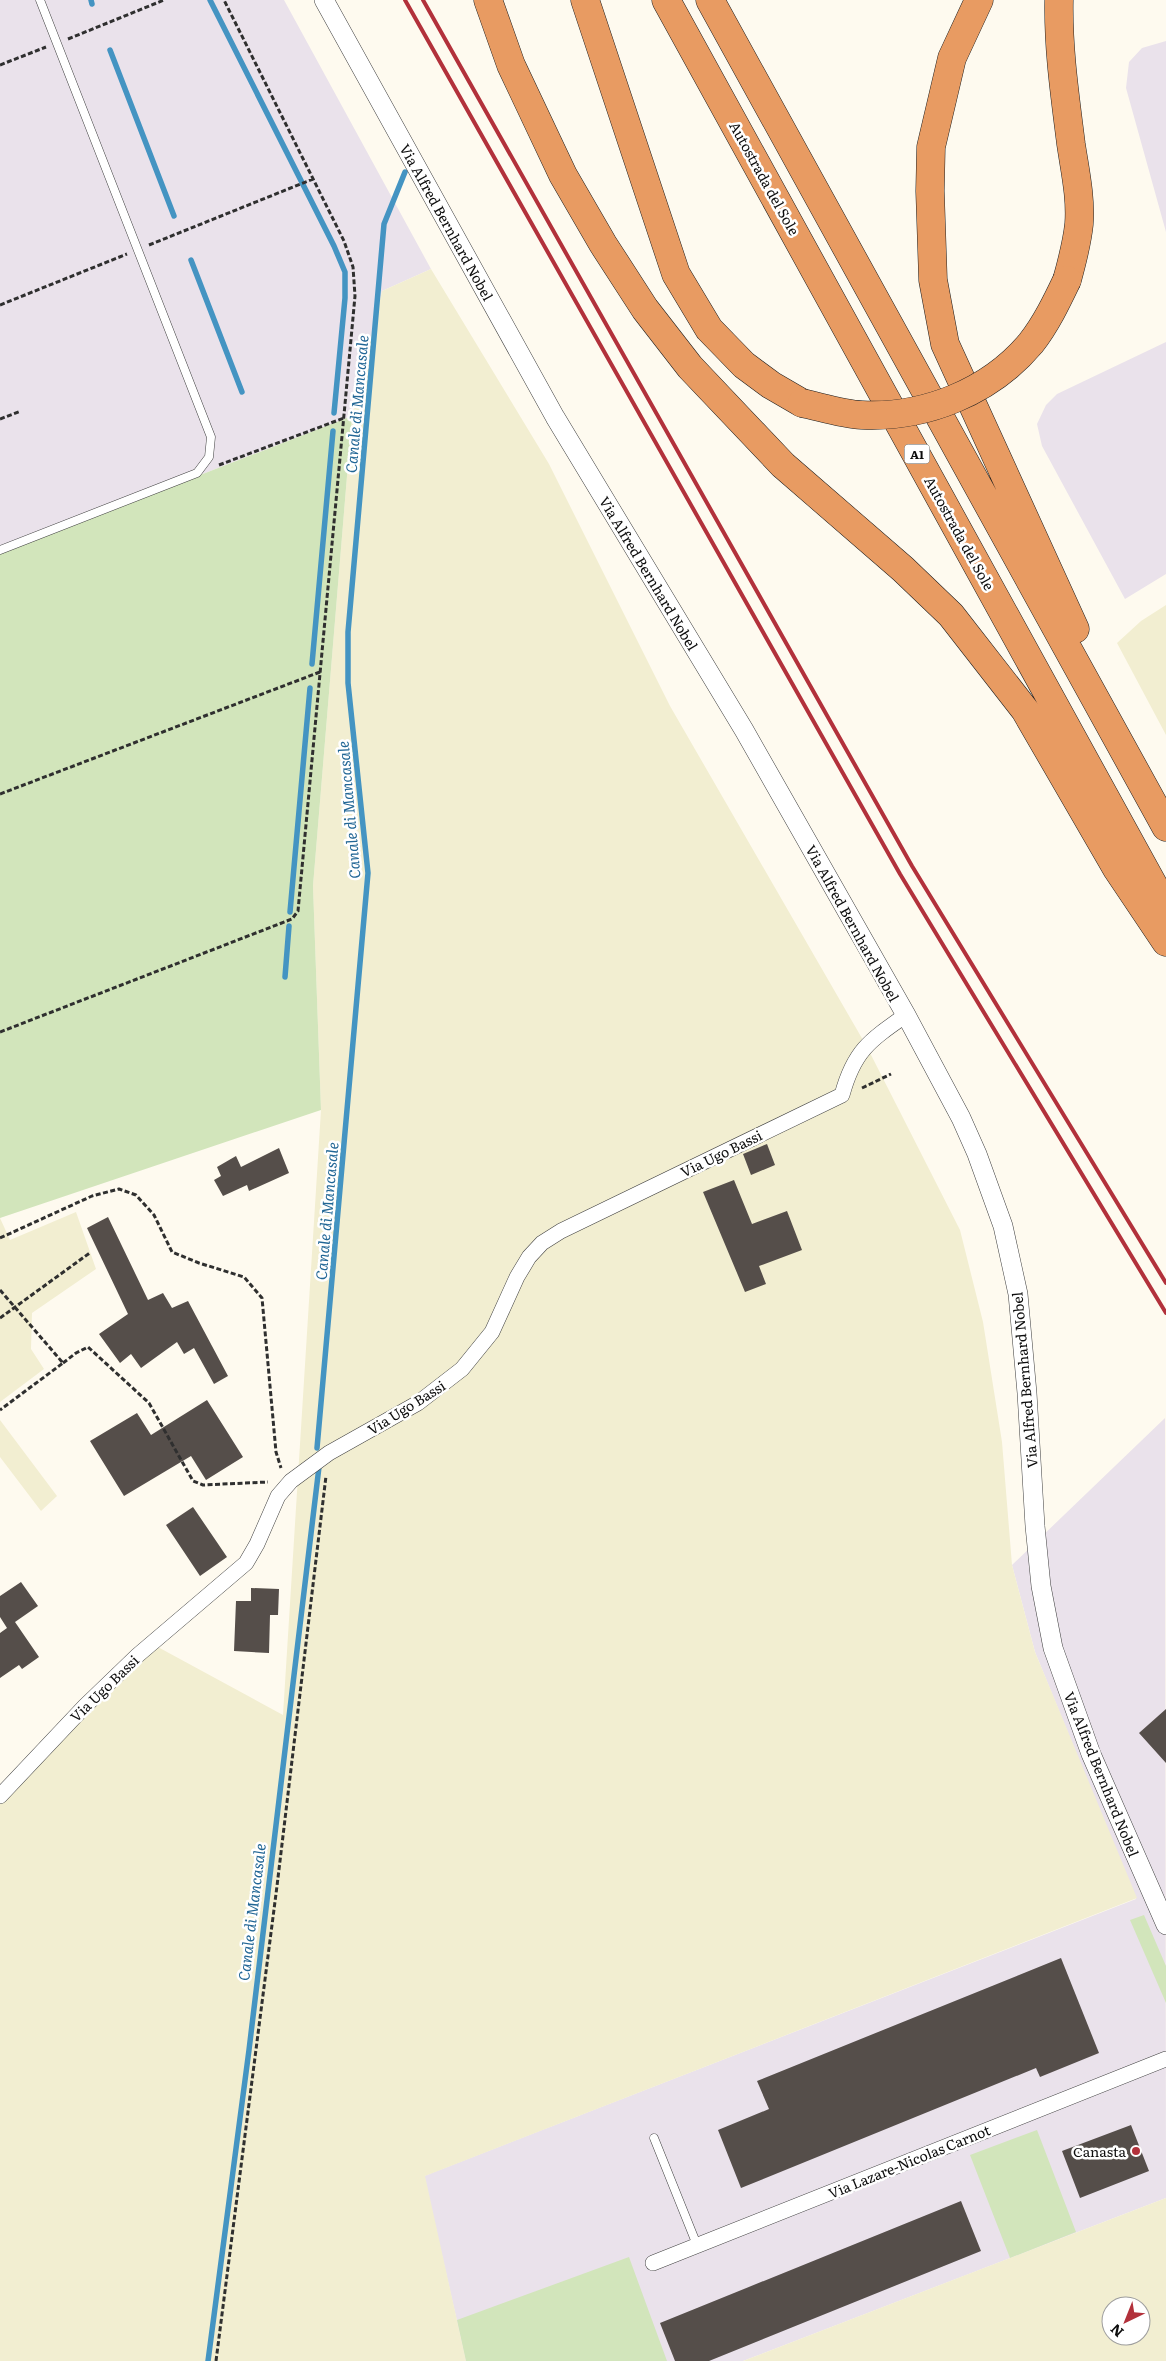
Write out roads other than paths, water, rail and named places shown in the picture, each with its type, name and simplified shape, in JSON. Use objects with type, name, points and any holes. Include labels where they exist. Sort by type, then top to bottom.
[{"type":"highway","points":[[488,0],[511,65],[559,166],[603,244],[645,309],[690,366],[783,465],[903,569],[951,615],[1025,710],[1116,869],[1166,942]]},
{"type":"highway","points":[[585,0],[676,274],[709,329],[744,365],[771,385],[802,403],[861,415],[915,412],[976,389],[1006,368],[1031,342],[1052,311],[1067,280],[1075,250],[1079,222],[1078,185],[1061,72],[1058,34],[1059,0]]},
{"type":"highway","name":"Autostrada del Sole","points":[[666,0],[1166,908]]},
{"type":"highway","points":[[710,0],[1165,825]]},
{"type":"highway","points":[[980,0],[952,58],[931,146],[932,280],[938,314],[945,344],[1165,825]]},
{"type":"street","name":"Via Alfred Bernhard Nobel","points":[[324,0],[555,417],[744,730],[906,1015],[961,1118],[991,1189],[1002,1226],[1019,1302],[1035,1526],[1041,1586],[1053,1648],[1091,1754],[1166,1925]]},
{"type":"street","name":"Via Ugo Bassi","points":[[0,1796],[51,1741],[138,1655],[246,1563],[258,1544],[278,1496],[291,1481],[329,1453],[418,1403],[462,1369],[492,1332],[517,1277],[529,1257],[542,1243],[561,1231],[842,1095],[849,1071],[862,1050],[906,1015]]},
{"type":"street","name":"Via Lazare-Nicolas Carnot","points":[[653,2263],[1166,2059]]},
{"type":"lane","points":[[0,550],[197,473],[209,457],[211,438],[40,0]]},
{"type":"lane","points":[[654,2138],[697,2245]]},
{"type":"waterway","points":[[91,0],[92,4]]},
{"type":"waterway","points":[[210,0],[334,246],[345,272],[345,298],[334,413]]},
{"type":"waterway","points":[[110,50],[174,216]]},
{"type":"waterway","name":"Canale di Mancasale","points":[[317,1448],[368,873],[348,683],[348,632],[384,224],[405,172]]},
{"type":"waterway","points":[[191,260],[242,392]]},
{"type":"waterway","points":[[312,664],[333,431]]},
{"type":"waterway","points":[[290,912],[310,688]]},
{"type":"waterway","points":[[285,977],[289,926]]},
{"type":"waterway","name":"Canale di Mancasale","points":[[208,2361],[249,2050],[319,1467]]},
{"type":"railway","points":[[405,0],[900,874],[1166,1313]]},
{"type":"railway","points":[[423,0],[912,866],[1166,1283]]},
{"type":"place","name":"Canasta","points":[[1136,2151]]}]
